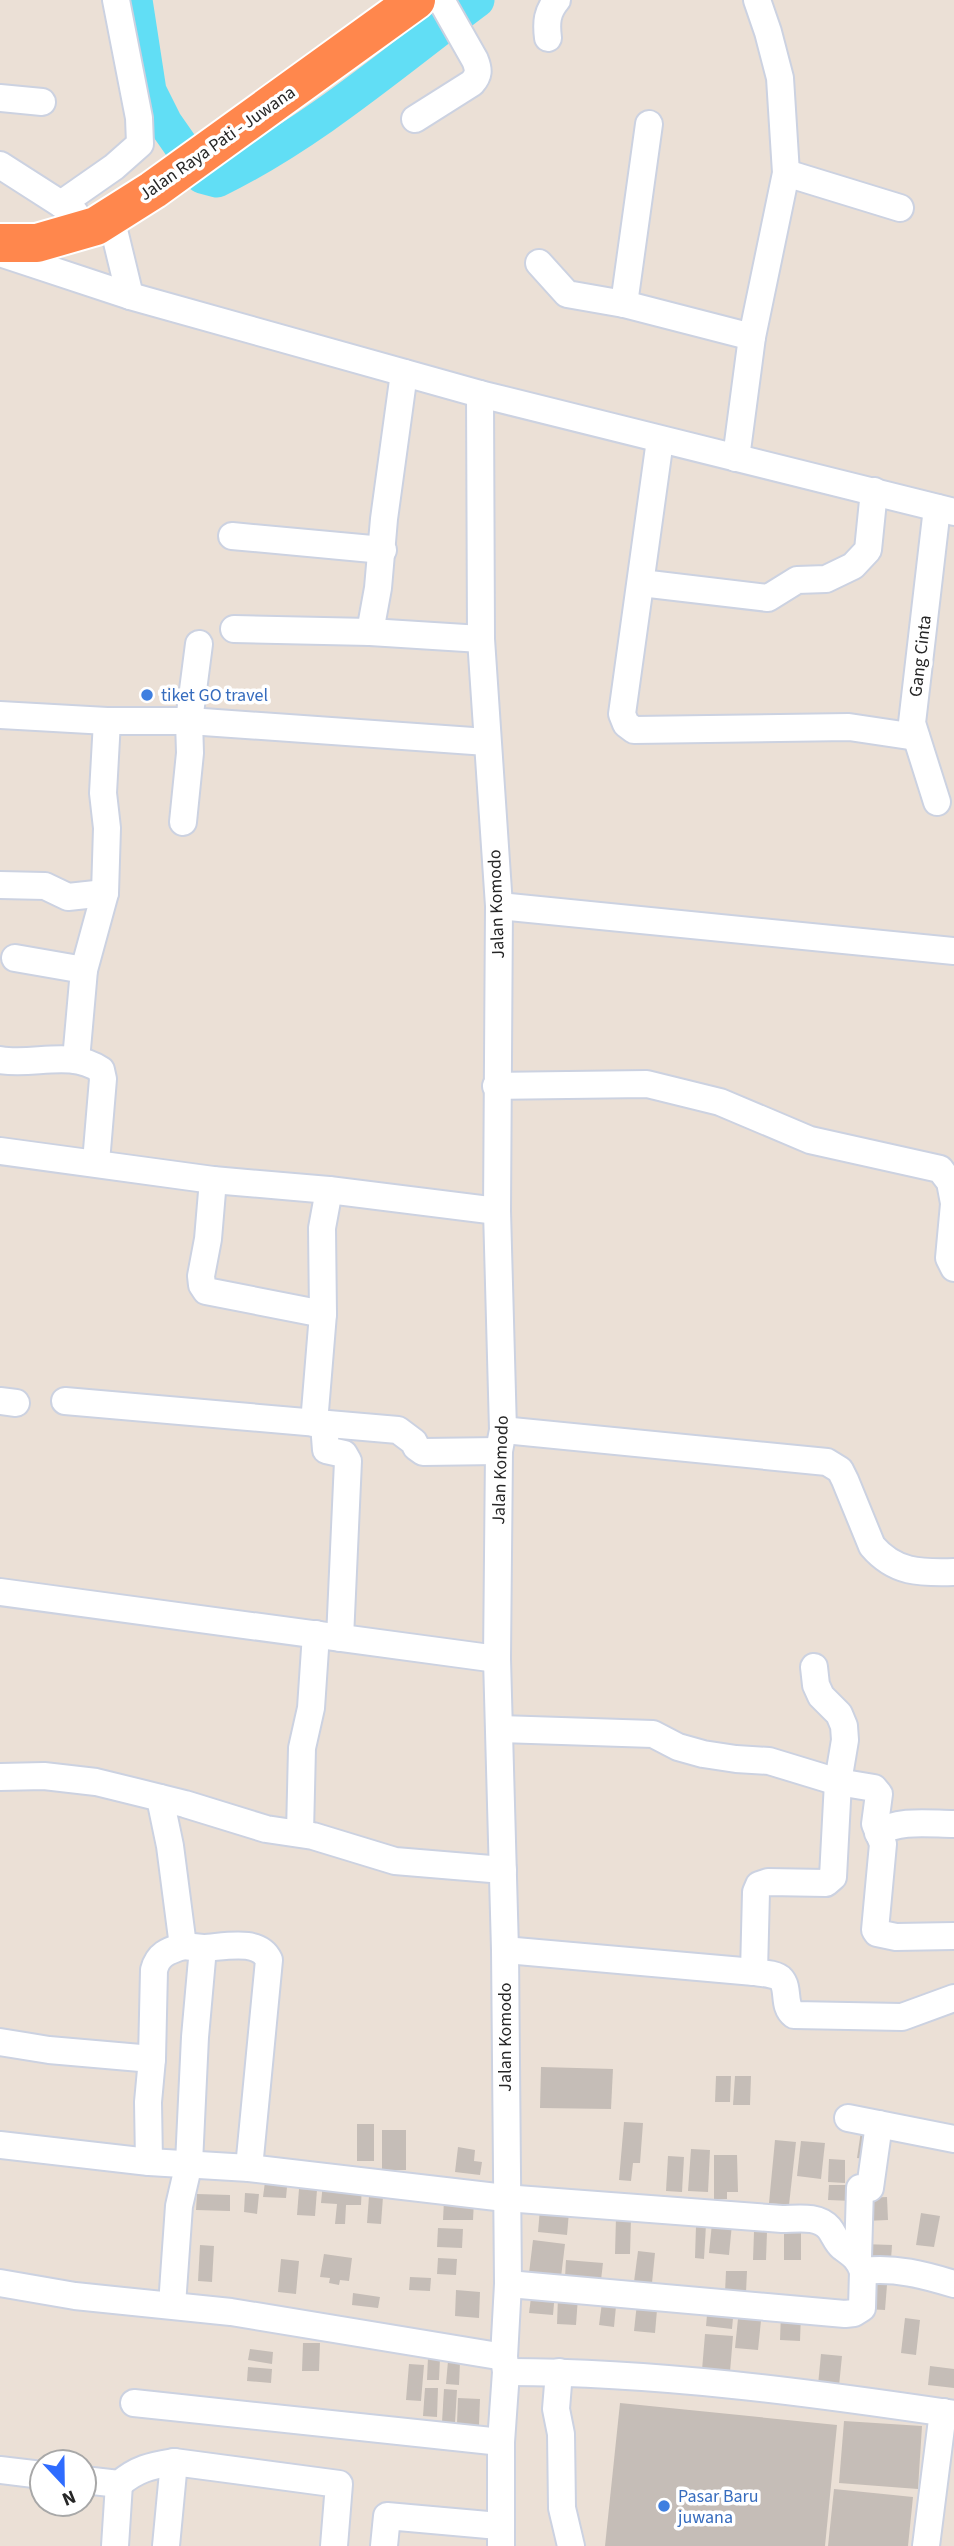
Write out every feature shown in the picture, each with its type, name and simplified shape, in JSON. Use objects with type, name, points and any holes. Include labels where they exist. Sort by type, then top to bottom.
[{"type":"highway","name":"Jalan Raya Pati - Juwana","points":[[0,243],[37,243],[107,219],[434,2]]},
{"type":"street","points":[[61,204],[114,167],[140,144],[139,118],[116,0]]},
{"type":"street","points":[[548,38],[548,12],[557,0]]},
{"type":"street","points":[[736,458],[752,337],[786,173],[780,78],[757,0]]},
{"type":"street","points":[[415,120],[472,83],[478,76],[478,68],[467,47],[434,2]]},
{"type":"street","points":[[0,98],[42,102]]},
{"type":"street","points":[[624,303],[649,124]]},
{"type":"street","points":[[0,165],[61,204],[107,219],[114,230],[130,296]]},
{"type":"street","points":[[786,173],[901,208]]},
{"type":"street","points":[[0,253],[130,296],[480,394],[946,510]]},
{"type":"street","points":[[539,263],[567,294],[624,303],[752,337]]},
{"type":"street","points":[[370,632],[383,550],[384,519],[404,373]]},
{"type":"street","name":"Jalan Komodo","points":[[480,394],[481,639],[499,906],[496,1086],[501,1440],[497,1659],[505,1950],[505,2198],[508,2284],[500,2536]]},
{"type":"street","points":[[660,440],[622,714],[629,728],[849,727],[916,737]]},
{"type":"street","points":[[641,583],[768,598],[797,580],[826,579],[853,566],[868,550],[874,491]]},
{"type":"street","name":"Gang Cinta","points":[[937,802],[912,723],[946,510]]},
{"type":"street","points":[[232,536],[383,550]]},
{"type":"street","points":[[234,629],[370,632],[481,639]]},
{"type":"street","points":[[183,822],[190,753],[189,720],[199,644]]},
{"type":"street","points":[[0,715],[107,722],[189,720],[488,742]]},
{"type":"street","points":[[76,1060],[84,970],[105,892],[107,828],[103,793],[107,722]]},
{"type":"street","points":[[0,884],[45,886],[68,897],[105,892]]},
{"type":"street","points":[[499,906],[928,946],[954,951]]},
{"type":"street","points":[[15,958],[84,970]]},
{"type":"street","points":[[0,1060],[16,1063],[50,1058],[76,1060],[90,1063],[101,1070],[103,1079],[96,1162]]},
{"type":"street","points":[[496,1086],[647,1084],[692,1094],[732,1107],[810,1140],[940,1169],[950,1182],[954,1203],[949,1258],[954,1268]]},
{"type":"street","points":[[0,1150],[213,1180],[329,1190],[497,1211]]},
{"type":"street","points":[[213,1180],[208,1239],[201,1276],[206,1291],[323,1314]]},
{"type":"street","points":[[299,1833],[303,1748],[328,1636],[348,1461],[344,1454],[326,1450],[319,1423],[323,1228],[329,1190]]},
{"type":"street","points":[[65,1401],[398,1430],[423,1452],[501,1440],[827,1462],[840,1470],[872,1546],[880,1556],[892,1564],[915,1570],[954,1572]]},
{"type":"street","points":[[0,1592],[497,1659]]},
{"type":"street","points":[[754,1972],[756,1892],[759,1885],[768,1882],[826,1883],[833,1877],[844,1727],[839,1714],[821,1696],[816,1685],[814,1667]]},
{"type":"street","points":[[500,1728],[653,1734],[671,1744],[703,1754],[769,1761],[838,1782],[874,1788],[877,1791],[875,1824],[883,1844],[875,1930],[877,1933],[896,1937],[954,1936]]},
{"type":"street","points":[[0,1777],[63,1777],[96,1782],[266,1829],[299,1833],[395,1861],[503,1870]]},
{"type":"street","points":[[160,1798],[193,1947],[195,2037],[189,2163],[179,2206],[172,2305]]},
{"type":"street","points":[[878,1833],[910,1823],[954,1824]]},
{"type":"street","points":[[149,2162],[148,2102],[156,1960],[163,1954],[193,1947],[253,1947],[262,1949],[269,1960],[249,2168]]},
{"type":"street","points":[[505,1950],[754,1972],[780,1978],[788,2009],[794,2015],[902,2017],[954,1998]]},
{"type":"street","points":[[0,2042],[49,2050],[152,2059]]},
{"type":"street","points":[[848,2118],[954,2139]]},
{"type":"street","points":[[508,2284],[854,2313],[862,2308],[860,2188],[870,2188],[879,2124]]},
{"type":"street","points":[[0,2145],[149,2162],[249,2168],[505,2198],[821,2221],[860,2265],[932,2277],[954,2284]]},
{"type":"street","points":[[0,2283],[75,2296],[230,2312],[559,2372],[762,2388],[948,2413],[926,2546]]},
{"type":"street","points":[[559,2372],[556,2409],[561,2434],[562,2508],[571,2546]]},
{"type":"street","points":[[134,2403],[501,2442]]},
{"type":"street","points":[[166,2546],[174,2462]]},
{"type":"street","points":[[115,2546],[119,2484],[133,2472],[174,2462],[339,2484],[334,2546]]},
{"type":"street","points":[[0,2470],[28,2473]]},
{"type":"street","points":[[98,2482],[119,2484]]},
{"type":"street","points":[[384,2546],[387,2516],[500,2536]]},
{"type":"building","points":[[541,2067],[613,2069],[611,2109],[540,2108]]},
{"type":"building","points":[[716,2076],[731,2076],[730,2102],[715,2102]]},
{"type":"building","points":[[735,2076],[751,2076],[750,2105],[733,2105]]},
{"type":"building","points":[[624,2122],[643,2123],[640,2163],[633,2163],[631,2181],[619,2180]]},
{"type":"building","points":[[357,2124],[374,2124],[374,2161],[357,2161]]},
{"type":"building","points":[[382,2130],[406,2130],[406,2170],[382,2170]]},
{"type":"building","points":[[861,2131],[876,2133],[872,2160],[857,2158]]},
{"type":"building","points":[[775,2140],[796,2142],[789,2205],[769,2203]]},
{"type":"building","points":[[801,2141],[825,2143],[821,2179],[797,2176]]},
{"type":"building","points":[[458,2147],[475,2150],[474,2161],[482,2162],[480,2175],[455,2172]]},
{"type":"building","points":[[691,2149],[710,2150],[708,2192],[688,2191]]},
{"type":"building","points":[[714,2155],[737,2155],[738,2192],[727,2192],[727,2199],[714,2199]]},
{"type":"building","points":[[668,2156],[684,2157],[682,2192],[666,2191]]},
{"type":"building","points":[[829,2159],[845,2160],[845,2183],[828,2182]]},
{"type":"building","points":[[266,2174],[288,2176],[286,2198],[263,2197]]},
{"type":"building","points":[[323,2183],[362,2185],[361,2205],[346,2205],[345,2224],[335,2224],[337,2204],[321,2203]]},
{"type":"building","points":[[829,2185],[854,2185],[853,2201],[828,2200]]},
{"type":"building","points":[[299,2189],[317,2190],[315,2216],[297,2215]]},
{"type":"building","points":[[245,2193],[259,2194],[257,2214],[244,2212]]},
{"type":"building","points":[[197,2194],[230,2195],[230,2211],[196,2210]]},
{"type":"building","points":[[369,2196],[383,2197],[381,2224],[367,2223]]},
{"type":"building","points":[[887,2197],[888,2220],[865,2221],[864,2198]]},
{"type":"building","points":[[444,2200],[474,2201],[473,2220],[443,2220]]},
{"type":"building","points":[[540,2209],[569,2212],[567,2235],[538,2232]]},
{"type":"building","points":[[921,2213],[940,2216],[934,2247],[916,2245]]},
{"type":"building","points":[[616,2217],[631,2218],[630,2254],[615,2254]]},
{"type":"building","points":[[712,2223],[732,2224],[729,2255],[709,2253]]},
{"type":"building","points":[[696,2225],[706,2225],[704,2259],[695,2258]]},
{"type":"building","points":[[438,2228],[463,2229],[462,2248],[437,2247]]},
{"type":"building","points":[[784,2229],[801,2229],[801,2260],[784,2260]]},
{"type":"building","points":[[754,2232],[767,2232],[766,2260],[753,2260]]},
{"type":"building","points":[[533,2240],[565,2244],[561,2277],[529,2273]]},
{"type":"building","points":[[863,2244],[892,2245],[891,2260],[862,2259]]},
{"type":"building","points":[[200,2245],[214,2246],[212,2282],[198,2281]]},
{"type":"building","points":[[638,2251],[655,2253],[652,2283],[634,2282]]},
{"type":"building","points":[[324,2254],[352,2258],[349,2281],[340,2280],[339,2285],[329,2283],[330,2278],[320,2277]]},
{"type":"building","points":[[438,2258],[457,2259],[456,2275],[437,2274]]},
{"type":"building","points":[[281,2259],[299,2261],[296,2294],[278,2292]]},
{"type":"building","points":[[566,2260],[603,2263],[601,2280],[565,2277]]},
{"type":"building","points":[[726,2271],[747,2271],[746,2293],[725,2292]]},
{"type":"building","points":[[410,2277],[431,2278],[430,2291],[409,2290]]},
{"type":"building","points":[[868,2284],[887,2285],[885,2310],[866,2309]]},
{"type":"building","points":[[456,2290],[480,2292],[479,2318],[455,2316]]},
{"type":"building","points":[[532,2290],[555,2292],[553,2315],[529,2313]]},
{"type":"building","points":[[353,2293],[380,2297],[378,2308],[352,2305]]},
{"type":"building","points":[[603,2295],[617,2296],[614,2327],[599,2325]]},
{"type":"building","points":[[558,2297],[578,2297],[576,2325],[557,2324]]},
{"type":"building","points":[[637,2303],[657,2310],[655,2333],[634,2331]]},
{"type":"building","points":[[708,2304],[734,2307],[732,2329],[706,2326]]},
{"type":"building","points":[[739,2309],[762,2311],[758,2350],[735,2348]]},
{"type":"building","points":[[781,2313],[801,2313],[800,2341],[780,2340]]},
{"type":"building","points":[[905,2318],[920,2320],[916,2355],[901,2353]]},
{"type":"building","points":[[705,2334],[733,2336],[730,2372],[702,2370]]},
{"type":"building","points":[[303,2343],[320,2343],[319,2371],[302,2371]]},
{"type":"building","points":[[250,2349],[273,2352],[272,2364],[248,2360]]},
{"type":"building","points":[[821,2354],[842,2356],[839,2386],[818,2385]]},
{"type":"building","points":[[428,2357],[440,2358],[439,2380],[427,2380]]},
{"type":"building","points":[[448,2361],[460,2362],[459,2385],[446,2384]]},
{"type":"building","points":[[409,2364],[424,2365],[421,2401],[406,2400]]},
{"type":"building","points":[[930,2366],[954,2369],[954,2388],[928,2385]]},
{"type":"building","points":[[248,2367],[272,2369],[271,2383],[247,2381]]},
{"type":"building","points":[[425,2388],[438,2388],[437,2417],[423,2416]]},
{"type":"building","points":[[444,2389],[457,2390],[455,2423],[442,2422]]},
{"type":"building","points":[[458,2398],[480,2399],[479,2425],[457,2424]]},
{"type":"building","points":[[620,2403],[837,2425],[825,2546],[605,2546]]},
{"type":"building","points":[[844,2421],[922,2426],[918,2489],[839,2483]]},
{"type":"building","points":[[834,2489],[913,2497],[908,2546],[828,2546]]},
{"type":"waterway","points":[[135,0],[149,91],[165,123],[202,176],[217,180],[252,162],[318,119],[383,73],[477,0]]},
{"type":"place","name":"tiket GO travel","points":[[147,695]]},
{"type":"place","name":"Pasar Baru juwana","points":[[664,2506]]}]
